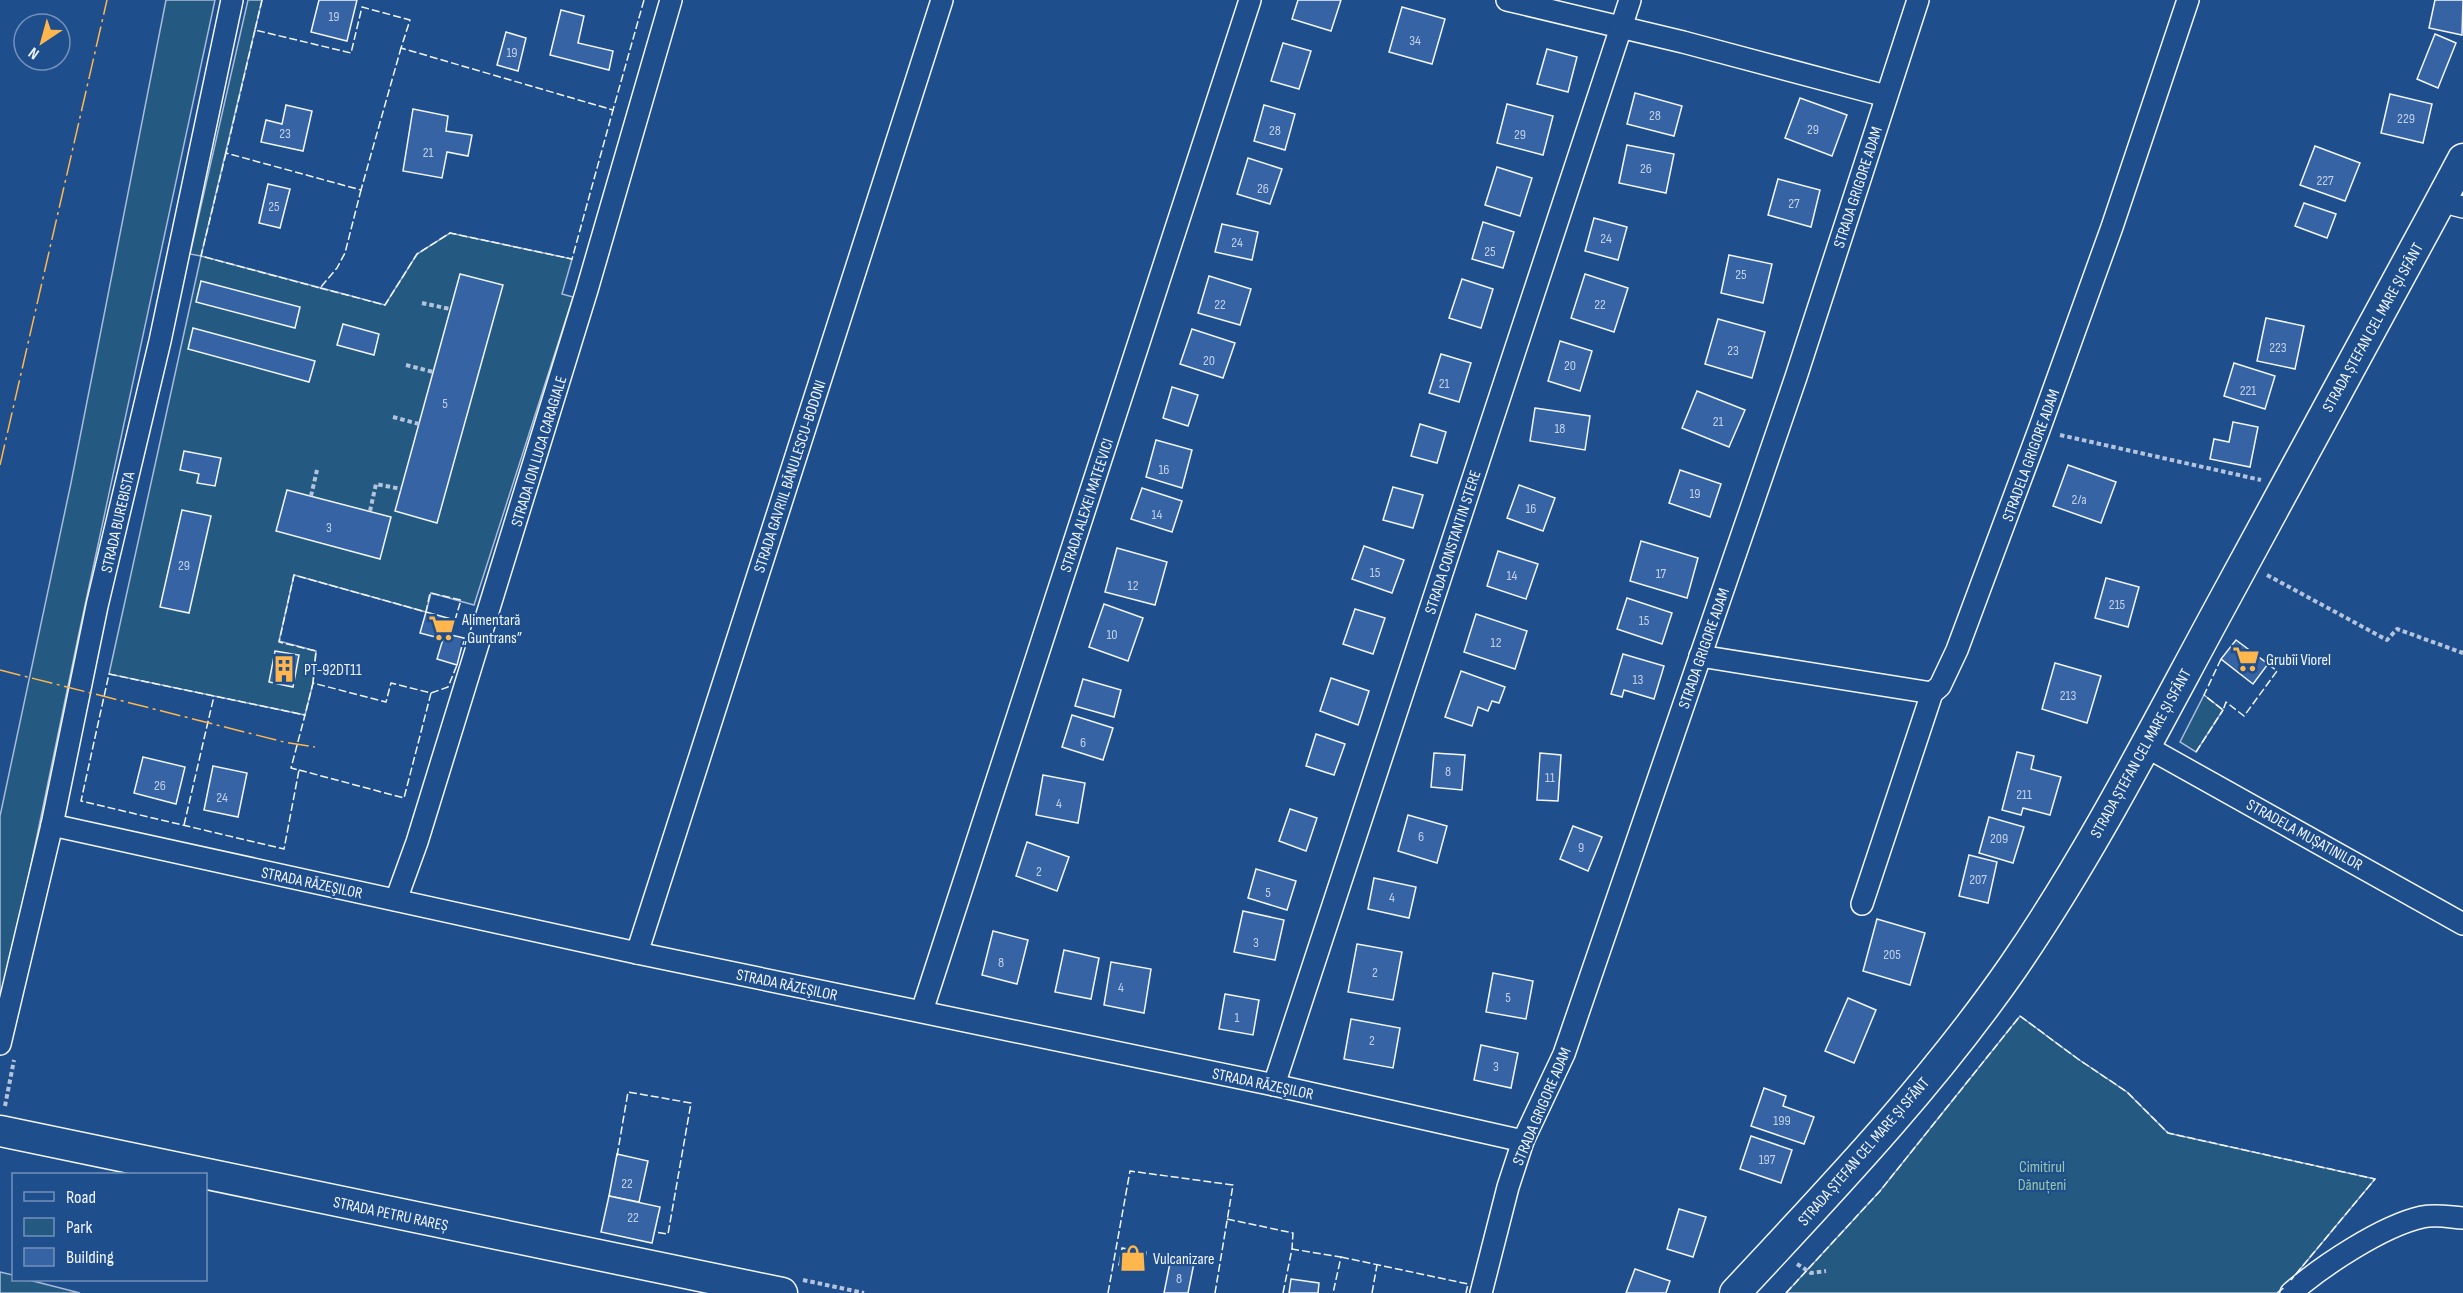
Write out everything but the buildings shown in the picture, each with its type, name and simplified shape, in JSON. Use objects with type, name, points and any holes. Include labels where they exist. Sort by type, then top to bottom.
[{"type":"main road","name":"STRADA ȘTEFAN CEL MARE ȘI SFÂNT","points":[[1736,1293],[1963,1035],[2057,900],[2145,746],[2285,485],[2452,204],[2463,159]]},
{"type":"main road","name":"STRADA PETRU RAREȘ","points":[[4,1121],[789,1286]]},
{"type":"street","name":"STRADA BUREBISTA","points":[[7,1051],[97,606],[160,341],[232,0]]},
{"type":"street","name":"STRADA ION LUCA CARAGIALE","points":[[396,900],[417,842],[587,290],[670,0]]},
{"type":"street","name":"STRADA GAVRIIL BĂNULESCU-BODONI","points":[[637,953],[942,0]]},
{"type":"street","name":"STRADA ALEXEI MATEEVICI","points":[[922,1011],[1250,0]]},
{"type":"street","points":[[1507,0],[1622,27],[1886,96]]},
{"type":"street","name":"STRADA CONSTANTIN STERE","points":[[1274,1085],[1630,0]]},
{"type":"street","name":"STRADA GRIGORE ADAM","points":[[1481,1293],[1523,1141],[1564,1054],[1796,377],[1918,0]]},
{"type":"street","name":"STRADELA GRIGORE ADAM","points":[[1862,904],[1932,693],[1940,686],[1957,650],[2039,430],[2112,226],[2188,0]]},
{"type":"street","points":[[1700,656],[1932,693]]},
{"type":"street","name":"STRADELA MUȘATINILOR","points":[[2145,746],[2463,924]]},
{"type":"street","name":"STRADA RĂZEŞILOR","points":[[52,825],[637,953],[1274,1085],[1523,1141]]},
{"type":"street","points":[[2291,1293],[2333,1260],[2399,1225],[2434,1215],[2463,1218]]},
{"type":"path","points":[[422,303],[450,309]]},
{"type":"path","points":[[406,365],[433,372]]},
{"type":"path","points":[[393,417],[419,424]]},
{"type":"path","points":[[2039,430],[2285,485]]},
{"type":"path","points":[[311,496],[317,470]]},
{"type":"path","points":[[370,511],[376,484],[401,489]]},
{"type":"path","points":[[2245,562],[2387,640],[2397,629],[2463,653]]},
{"type":"path","points":[[4,1121],[7,1051]]},
{"type":"path","points":[[1797,1264],[1811,1274],[1826,1271]]},
{"type":"path","points":[[789,1286],[864,1293]]},
{"type":"green space","points":[[166,0],[215,0],[9,971],[0,996],[0,816],[71,483]]},
{"type":"green space","points":[[248,0],[262,0],[201,256],[190,254]]},
{"type":"green space","points":[[450,233],[572,259],[562,294],[573,297],[474,605],[431,593],[426,612],[294,575],[279,641],[316,651],[313,683],[305,715],[109,674],[201,256],[385,305],[417,254]]},
{"type":"green space","points":[[2204,695],[2223,710],[2196,752],[2180,742]]},
{"type":"green space","name":"Cimitirul Dănuțeni","points":[[2020,1016],[2127,1092],[2168,1133],[2375,1179],[2287,1285],[2277,1293],[1786,1293],[1880,1191]]},
{"type":"green space","points":[[0,1272],[12,1275],[12,1281],[33,1281],[80,1293],[0,1293]]},
{"type":"fence","points":[[262,0],[255,30],[351,53],[362,7],[410,20],[401,48],[613,110],[644,0]]},
{"type":"fence","points":[[255,30],[226,153],[361,190],[401,48]]},
{"type":"fence","points":[[320,288],[385,305],[417,254],[450,233],[572,259],[613,110]]},
{"type":"fence","points":[[226,153],[201,256],[320,288],[337,268],[345,253],[361,190]]},
{"type":"fence","points":[[313,683],[316,651],[279,642],[294,575],[426,612],[430,593],[461,600],[455,620]]},
{"type":"fence","points":[[2221,659],[2204,695],[2223,710],[2226,702],[2244,716],[2277,671],[2268,664]]},
{"type":"fence","points":[[431,693],[448,687],[457,665]]},
{"type":"fence","points":[[109,674],[305,715],[291,768],[299,770],[284,849],[81,801],[109,674]]},
{"type":"fence","points":[[299,770],[404,798],[431,693],[391,683],[386,702],[313,683],[305,715]]},
{"type":"fence","points":[[184,825],[214,696]]},
{"type":"fence","points":[[2196,752],[2223,710]]},
{"type":"fence","points":[[1786,1293],[1880,1191],[2020,1016],[2127,1092],[2168,1133],[2375,1179],[2291,1280]]},
{"type":"fence","points":[[617,1156],[628,1092],[691,1103],[668,1234],[654,1232]]},
{"type":"fence","points":[[1108,1293],[1130,1171],[1233,1185],[1215,1293]]},
{"type":"fence","points":[[1227,1219],[1293,1233],[1292,1249]]},
{"type":"fence","points":[[1283,1293],[1292,1249],[1341,1257],[1333,1293]]},
{"type":"fence","points":[[1341,1257],[1468,1284],[1466,1293]]},
{"type":"fence","points":[[1372,1293],[1377,1265]]},
{"type":"fence","points":[[2277,1293],[2285,1287]]},
{"type":"power","points":[[0,465],[107,0]]},
{"type":"power","points":[[0,670],[284,742],[315,747]]},
{"type":"place","name":"Alimentară „Guntrans”","points":[[442,628]]},
{"type":"place","name":"Grubîi Viorel","points":[[2246,659]]},
{"type":"place","name":"PT-92DT11","points":[[284,669]]},
{"type":"place","name":"Vulcanizare","points":[[1133,1258]]}]
